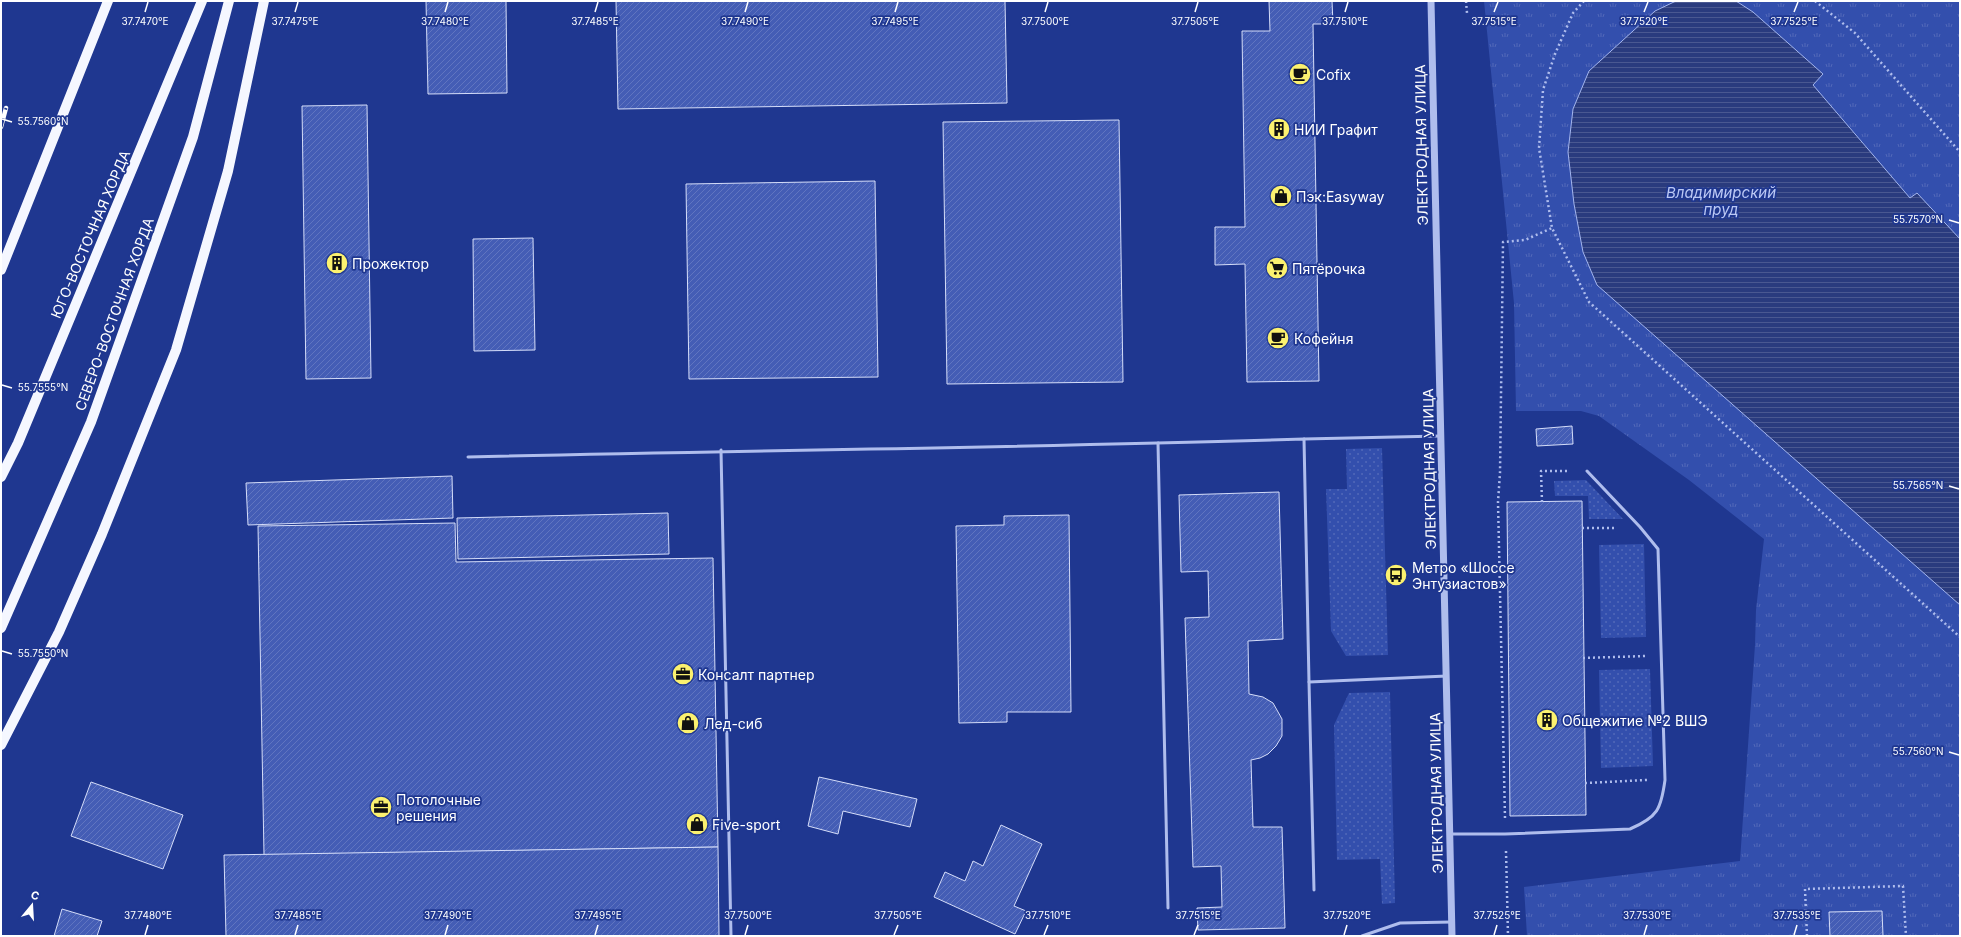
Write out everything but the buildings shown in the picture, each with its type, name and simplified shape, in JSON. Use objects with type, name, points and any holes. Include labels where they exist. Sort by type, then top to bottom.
[{"type":"main road","points":[[1,270],[108,1]]},
{"type":"main road","name":"ЮГО-ВОСТОЧНАЯ ХОРДА","points":[[1,477],[18,443],[202,1]]},
{"type":"main road","name":"СЕВЕРО-ВОСТОЧНАЯ ХОРДА","points":[[1,628],[91,422],[193,137],[229,1]]},
{"type":"main road","points":[[1,745],[59,632],[102,534],[176,350],[228,171],[264,1]]},
{"type":"street","name":"ЭЛЕКТРОДНАЯ УЛИЦА","points":[[1431,1],[1452,936]]},
{"type":"lane","points":[[468,458],[721,450],[1158,443],[1304,438],[1441,436]]},
{"type":"lane","points":[[1304,438],[1314,890]]},
{"type":"lane","points":[[1158,443],[1168,908]]},
{"type":"lane","points":[[721,450],[731,936]]},
{"type":"lane","points":[[1450,834],[1505,834],[1630,829],[1646,822],[1656,814],[1662,800],[1665,780],[1658,549],[1640,527],[1587,471]]},
{"type":"lane","points":[[1309,682],[1447,676]]},
{"type":"lane","points":[[1362,936],[1400,923],[1452,922]]},
{"type":"path","points":[[1466,1],[1467,13]]},
{"type":"path","points":[[1584,1],[1572,13],[1555,54],[1543,90],[1539,148],[1552,228],[1588,302],[1960,637]]},
{"type":"path","points":[[1815,1],[1855,33],[1960,152]]},
{"type":"path","points":[[1508,936],[1498,502],[1500,473],[1504,242],[1525,240],[1552,228]]},
{"type":"path","points":[[1542,502],[1540,471],[1587,471]]},
{"type":"path","points":[[1582,528],[1640,527]]},
{"type":"path","points":[[1583,658],[1662,656]]},
{"type":"path","points":[[1585,783],[1665,780]]},
{"type":"path","points":[[1807,936],[1805,889],[1903,886],[1906,936]]},
{"type":"green space","points":[[1484,1],[1960,1],[1960,936],[1527,936],[1524,887],[1740,861],[1755,645],[1756,610],[1764,539],[1689,480],[1599,416],[1581,411],[1516,411],[1514,303]]},
{"type":"green space","points":[[1382,448],[1388,655],[1346,656],[1331,631],[1326,489],[1347,489],[1346,449]]},
{"type":"green space","points":[[1586,480],[1623,519],[1589,519],[1588,496],[1555,496],[1554,481]]},
{"type":"green space","points":[[1644,544],[1646,637],[1601,638],[1599,545]]},
{"type":"green space","points":[[1650,669],[1653,766],[1601,768],[1599,670]]},
{"type":"green space","points":[[1390,692],[1395,903],[1382,904],[1380,859],[1337,860],[1334,725],[1349,693]]},
{"type":"water","name":"Владимирский пруд","points":[[1676,1],[1736,1],[1753,12],[1823,74],[1813,85],[1910,198],[1917,193],[1960,239],[1960,605],[1597,285],[1583,252],[1574,204],[1568,152],[1573,109],[1589,71],[1655,11]]},
{"type":"railway","points":[[1,127],[6,108]]},
{"type":"place","name":"Cofix","points":[[1300,74]]},
{"type":"place","name":"НИИ Графит","points":[[1279,129]]},
{"type":"place","name":"Пэк:Easyway","points":[[1281,196]]},
{"type":"place","name":"Прожектор","points":[[337,263]]},
{"type":"place","name":"Пятёрочка","points":[[1277,268]]},
{"type":"place","name":"Кофейня","points":[[1278,338]]},
{"type":"place","name":"Метро «Шоссе Энтузиастов»","points":[[1396,575]]},
{"type":"place","name":"Консалт партнер","points":[[683,674]]},
{"type":"place","name":"Общежитие №2 ВШЭ","points":[[1547,720]]},
{"type":"place","name":"Лед-сиб","points":[[688,723]]},
{"type":"place","name":"Потолочные решения","points":[[381,807]]},
{"type":"place","name":"Five-sport","points":[[697,824]]}]
